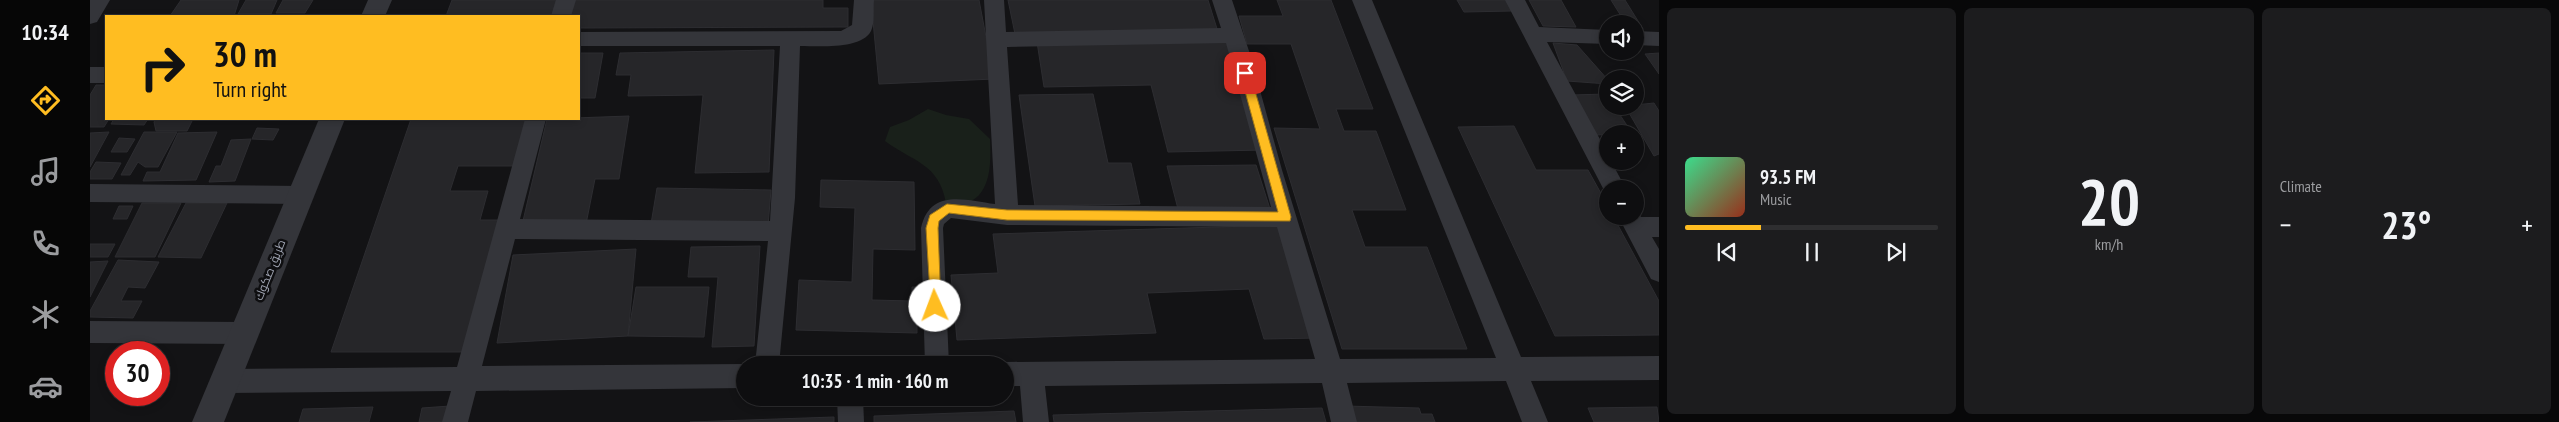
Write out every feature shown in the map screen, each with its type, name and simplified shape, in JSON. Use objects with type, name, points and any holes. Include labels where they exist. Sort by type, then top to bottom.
[{"type":"street","points":[[90,16],[100,0]]},
{"type":"street","points":[[373,15],[380,0]]},
{"type":"street","points":[[561,15],[566,0]]},
{"type":"street","points":[[580,39],[841,38],[856,34],[862,29],[864,0]]},
{"type":"street","points":[[994,0],[1007,215]]},
{"type":"street","points":[[1222,0],[1332,370],[1344,422]]},
{"type":"street","points":[[1362,0],[1535,422]]},
{"type":"street","points":[[1515,0],[1610,180]]},
{"type":"street","points":[[996,40],[1233,34]]},
{"type":"street","points":[[1533,34],[1599,37]]},
{"type":"street","points":[[768,356],[781,230],[790,38]]},
{"type":"street","points":[[1644,38],[1659,39]]},
{"type":"street","points":[[90,75],[105,75]]},
{"type":"street","name":"طريق صكوك","points":[[208,422],[332,120]]},
{"type":"street","points":[[455,422],[535,120]]},
{"type":"street","points":[[90,193],[301,195]]},
{"type":"street","points":[[937,356],[932,228],[934,219],[947,208],[1007,215],[1286,217]]},
{"type":"street","points":[[1644,224],[1659,227]]},
{"type":"street","points":[[1634,225],[1659,272]]},
{"type":"street","points":[[506,229],[781,230]]},
{"type":"street","points":[[90,332],[244,333]]},
{"type":"street","points":[[1014,374],[1659,368]]},
{"type":"street","points":[[1031,373],[1036,422]]},
{"type":"street","points":[[224,382],[736,376]]},
{"type":"street","points":[[851,406],[852,422]]},
{"type":"shaded area","points":[[928,109],[946,115],[969,119],[990,139],[990,167],[986,185],[975,199],[967,203],[946,203],[943,190],[931,171],[885,141],[890,127],[909,120]]},
{"type":"building","points":[[181,0],[239,0],[234,15],[171,15]]},
{"type":"building","points":[[246,0],[277,0],[271,14],[238,14]]},
{"type":"building","points":[[283,0],[313,0],[305,13],[276,13]]},
{"type":"building","points":[[452,0],[556,0],[552,15],[446,15]]},
{"type":"building","points":[[569,0],[823,0],[823,8],[848,8],[848,27],[580,28],[580,15],[565,15]]},
{"type":"building","points":[[871,0],[979,0],[994,79],[879,84]]},
{"type":"building","points":[[1008,0],[1208,0],[1218,32],[1015,34]]},
{"type":"building","points":[[1277,0],[1331,0],[1373,109],[1336,109],[1344,131],[1376,131],[1406,210],[1352,210],[1365,247],[1427,247],[1467,349],[1342,349],[1274,128],[1320,129],[1291,44],[1247,44],[1239,16],[1283,16]]},
{"type":"building","points":[[1457,0],[1505,0],[1512,11],[1464,12]]},
{"type":"building","points":[[1529,0],[1561,0],[1576,27],[1543,26]]},
{"type":"building","points":[[1611,0],[1625,0],[1634,15],[1620,15]]},
{"type":"building","points":[[1228,39],[1264,150],[1168,152],[1151,85],[1044,87],[1037,42]]},
{"type":"building","points":[[1553,43],[1577,45],[1599,70],[1599,83],[1567,81]]},
{"type":"building","points":[[774,50],[769,172],[695,173],[703,95],[628,96],[631,75],[616,75],[620,53]]},
{"type":"building","points":[[580,53],[603,53],[595,98],[580,98]]},
{"type":"building","points":[[1659,53],[1659,74],[1645,54]]},
{"type":"building","points":[[96,85],[105,85],[105,120],[108,120],[104,127],[90,127],[90,95]]},
{"type":"building","points":[[1093,94],[1108,163],[1131,163],[1140,204],[1035,206],[1019,95]]},
{"type":"building","points":[[1599,94],[1599,115],[1620,115],[1627,125],[1599,125],[1599,135],[1597,135],[1572,95]]},
{"type":"building","points":[[1654,103],[1659,111],[1659,154],[1654,156],[1644,139],[1644,125],[1636,125],[1630,115],[1644,115],[1644,104]]},
{"type":"building","points":[[629,116],[619,179],[595,179],[586,224],[522,225],[547,120],[580,120],[580,118]]},
{"type":"building","points":[[113,120],[147,120],[144,125],[111,124]]},
{"type":"building","points":[[155,120],[192,120],[187,131],[156,131]]},
{"type":"building","points":[[411,120],[526,120],[514,166],[458,166],[450,191],[488,191],[480,220],[503,220],[470,352],[331,352]]},
{"type":"building","points":[[1514,126],[1536,170],[1588,170],[1599,190],[1599,225],[1618,225],[1659,301],[1659,335],[1555,336],[1458,127]]},
{"type":"building","points":[[257,128],[279,129],[273,140],[252,139]]},
{"type":"building","points":[[109,132],[90,167],[90,133]]},
{"type":"building","points":[[144,132],[177,132],[158,167],[145,167],[138,162],[130,175],[121,175]]},
{"type":"building","points":[[217,132],[196,180],[143,181],[147,172],[160,172],[178,133]]},
{"type":"building","points":[[119,138],[135,139],[127,152],[111,152]]},
{"type":"building","points":[[251,139],[235,181],[209,182],[216,166],[221,166],[231,140]]},
{"type":"building","points":[[96,162],[121,163],[112,179],[90,179],[90,172]]},
{"type":"building","points":[[1256,165],[1271,212],[1179,213],[1167,166]]},
{"type":"building","points":[[821,180],[914,182],[915,250],[873,249],[872,300],[912,301],[912,287],[917,287],[917,333],[796,330],[799,280],[852,282],[855,208],[820,207]]},
{"type":"building","points":[[657,188],[771,190],[768,226],[651,224]]},
{"type":"building","points":[[142,203],[181,203],[155,257],[115,257]]},
{"type":"building","points":[[186,203],[227,203],[201,258],[158,257]]},
{"type":"building","points":[[119,206],[133,206],[127,219],[113,219]]},
{"type":"building","points":[[1282,225],[1319,338],[1264,339],[1249,289],[1147,293],[1156,333],[957,340],[951,275],[998,273],[993,234]]},
{"type":"building","points":[[90,244],[115,244],[108,257],[90,257]]},
{"type":"building","points":[[760,246],[754,346],[712,347],[718,277],[688,277],[691,247]]},
{"type":"building","points":[[636,249],[628,336],[497,343],[513,255]]},
{"type":"building","points":[[118,260],[159,262],[145,288],[128,287],[121,301],[142,301],[133,318],[90,317],[90,311]]},
{"type":"building","points":[[108,261],[90,297],[90,262]]},
{"type":"building","points":[[636,287],[709,287],[704,337],[628,336]]},
{"type":"building","points":[[450,406],[447,422],[419,422],[422,408]]},
{"type":"building","points":[[1345,406],[1419,408],[1421,414],[1432,414],[1435,422],[1349,422]]},
{"type":"building","points":[[373,407],[369,422],[299,422],[303,409]]},
{"type":"building","points":[[1657,407],[1659,422],[1594,422],[1588,408]]},
{"type":"building","points":[[1322,408],[1326,422],[1054,422],[1053,415]]},
{"type":"building","points":[[1014,411],[1016,422],[874,422],[874,416]]},
{"type":"building","points":[[834,417],[834,422],[690,422]]},
{"type":"route","points":[[935,306],[932,228],[934,219],[947,208],[1007,215],[1286,217],[1271,170],[1245,73]]}]
